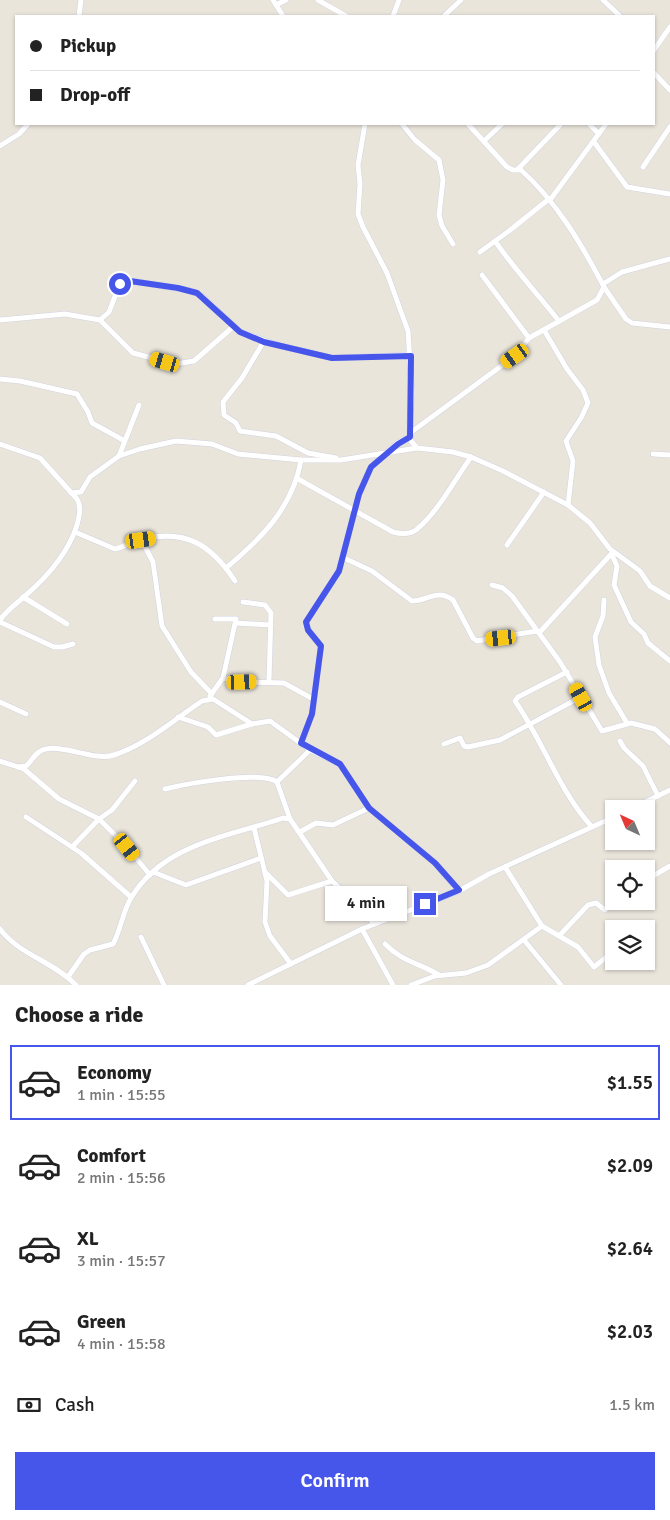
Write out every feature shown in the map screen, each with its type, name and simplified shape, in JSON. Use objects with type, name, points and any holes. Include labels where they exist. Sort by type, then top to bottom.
[{"type":"street","points":[[79,15],[81,0]]},
{"type":"street","points":[[282,15],[274,2],[286,0]]},
{"type":"street","points":[[318,0],[344,15]]},
{"type":"street","points":[[392,15],[400,0]]},
{"type":"street","points":[[445,15],[461,0]]},
{"type":"street","points":[[604,0],[619,15]]},
{"type":"street","points":[[655,49],[670,27]]},
{"type":"street","points":[[655,75],[670,90]]},
{"type":"street","points":[[0,146],[20,134],[27,125]]},
{"type":"street","points":[[365,125],[358,165],[360,184],[358,214],[387,274],[408,331],[411,356],[410,435],[417,448]]},
{"type":"street","points":[[403,125],[415,140],[439,160],[443,180],[439,215],[442,226],[453,244]]},
{"type":"street","points":[[469,125],[507,166],[513,170],[524,172],[549,199],[568,225],[626,319],[632,323],[670,327]]},
{"type":"street","points":[[484,141],[501,125]]},
{"type":"street","points":[[518,170],[560,125]]},
{"type":"street","points":[[590,125],[599,134]]},
{"type":"street","points":[[480,252],[549,199],[605,125]]},
{"type":"street","points":[[643,167],[670,127]]},
{"type":"street","points":[[594,142],[627,187],[670,194]]},
{"type":"street","points":[[495,241],[514,267],[539,293],[559,321]]},
{"type":"street","points":[[301,743],[310,723],[321,646],[308,630],[306,622],[333,584],[344,558],[359,494],[371,467],[398,444],[515,356],[530,338],[597,300],[604,286],[622,272],[670,259]]},
{"type":"street","points":[[482,275],[530,338]]},
{"type":"street","points":[[100,320],[109,312],[120,284],[124,280],[197,293],[240,332],[264,342],[332,358],[411,356]]},
{"type":"street","points":[[0,320],[65,314],[100,320],[133,353],[175,364],[194,361],[234,326]]},
{"type":"street","points":[[544,330],[567,370],[583,390],[588,403],[566,441],[573,461],[568,505]]},
{"type":"street","points":[[264,342],[242,378],[223,402],[224,415],[236,423],[240,431],[276,436],[308,453],[341,460]]},
{"type":"street","points":[[0,379],[20,381],[77,394],[88,412],[92,423],[123,440]]},
{"type":"street","points":[[118,456],[139,405]]},
{"type":"street","points":[[71,493],[81,492],[90,477],[118,456],[176,441],[212,444],[238,454],[301,460],[341,460],[391,450],[417,448],[454,452],[503,471],[544,492],[568,505],[590,522],[613,553],[617,566],[614,585],[631,622],[644,634],[648,643],[670,661]]},
{"type":"street","points":[[0,444],[40,458],[71,493],[80,507],[75,532],[64,554],[24,598],[11,607],[0,621],[54,646],[62,648],[74,644]]},
{"type":"street","points":[[653,454],[670,455]]},
{"type":"street","points":[[298,479],[356,513],[393,532],[402,534],[415,530],[431,514],[471,457]]},
{"type":"street","points":[[226,568],[259,539],[287,502],[298,479],[301,460]]},
{"type":"street","points":[[507,545],[544,492]]},
{"type":"street","points":[[75,532],[115,549],[141,540],[172,535],[185,537],[214,555],[235,581]]},
{"type":"street","points":[[141,540],[153,562],[162,626],[191,672],[210,696],[252,724]]},
{"type":"street","points":[[613,553],[640,571],[650,586],[670,598]]},
{"type":"street","points":[[344,558],[372,571],[412,601],[432,595],[448,596],[472,638],[477,641],[538,632],[613,553]]},
{"type":"street","points":[[492,584],[509,592],[567,672],[602,731],[627,723],[655,729],[670,743]]},
{"type":"street","points":[[24,598],[67,624]]},
{"type":"street","points":[[604,600],[603,616],[596,637],[599,665],[609,693],[627,723]]},
{"type":"street","points":[[243,602],[265,605],[271,613],[269,681]]},
{"type":"street","points":[[18,767],[28,765],[41,750],[58,749],[96,757],[116,754],[144,740],[210,696],[223,678],[236,623],[235,618],[215,619]]},
{"type":"street","points":[[236,623],[271,626]]},
{"type":"street","points":[[567,672],[516,699],[532,724],[563,785],[583,817],[592,827]]},
{"type":"street","points":[[223,678],[242,682],[269,681],[284,683],[313,700]]},
{"type":"street","points":[[444,744],[458,738],[465,747],[490,744],[532,724],[581,697]]},
{"type":"street","points":[[0,702],[26,714]]},
{"type":"street","points":[[178,717],[208,727],[216,735],[252,724],[270,721],[310,750],[340,764],[369,808],[435,863],[459,890]]},
{"type":"street","points":[[620,741],[624,748],[643,766],[658,796]]},
{"type":"street","points":[[277,782],[310,750]]},
{"type":"street","points":[[0,761],[26,770],[59,799],[99,819],[152,874],[186,886],[260,858]]},
{"type":"street","points":[[165,789],[211,780],[267,777],[277,782],[290,820],[332,880],[361,908],[374,924]]},
{"type":"street","points":[[72,848],[99,819],[112,810],[135,781]]},
{"type":"street","points":[[650,800],[670,790]]},
{"type":"street","points":[[300,832],[316,823],[334,825],[369,808]]},
{"type":"street","points":[[26,818],[92,862],[131,897]]},
{"type":"street","points":[[68,977],[90,950],[113,944],[121,917],[131,897],[152,874],[171,859],[205,841],[254,828],[282,818],[290,820]]},
{"type":"street","points":[[248,985],[256,983],[362,929],[459,890],[605,821]]},
{"type":"street","points":[[254,828],[267,881],[265,922],[270,936],[291,964]]},
{"type":"street","points":[[655,875],[670,866]]},
{"type":"street","points":[[505,867],[542,926],[578,947],[594,967],[605,958]]},
{"type":"street","points":[[264,872],[288,895],[332,880]]},
{"type":"street","points":[[559,936],[588,905],[596,903],[605,910]]},
{"type":"street","points":[[411,985],[440,975],[466,973],[488,964],[542,926]]},
{"type":"street","points":[[0,929],[2,936],[68,977],[76,985]]},
{"type":"street","points":[[362,929],[393,985]]},
{"type":"street","points":[[141,937],[164,985]]},
{"type":"street","points":[[524,940],[561,985]]},
{"type":"street","points":[[385,944],[400,958],[427,967],[440,975]]},
{"type":"route","points":[[120,284],[123,280],[133,280],[197,293],[204,297],[240,332],[264,342],[332,358],[411,356],[410,437],[398,444],[371,467],[359,494],[356,513],[339,571],[333,584],[306,622],[308,630],[321,646],[312,714],[301,743],[310,750],[340,764],[369,808],[435,863],[459,890],[425,904]]}]
